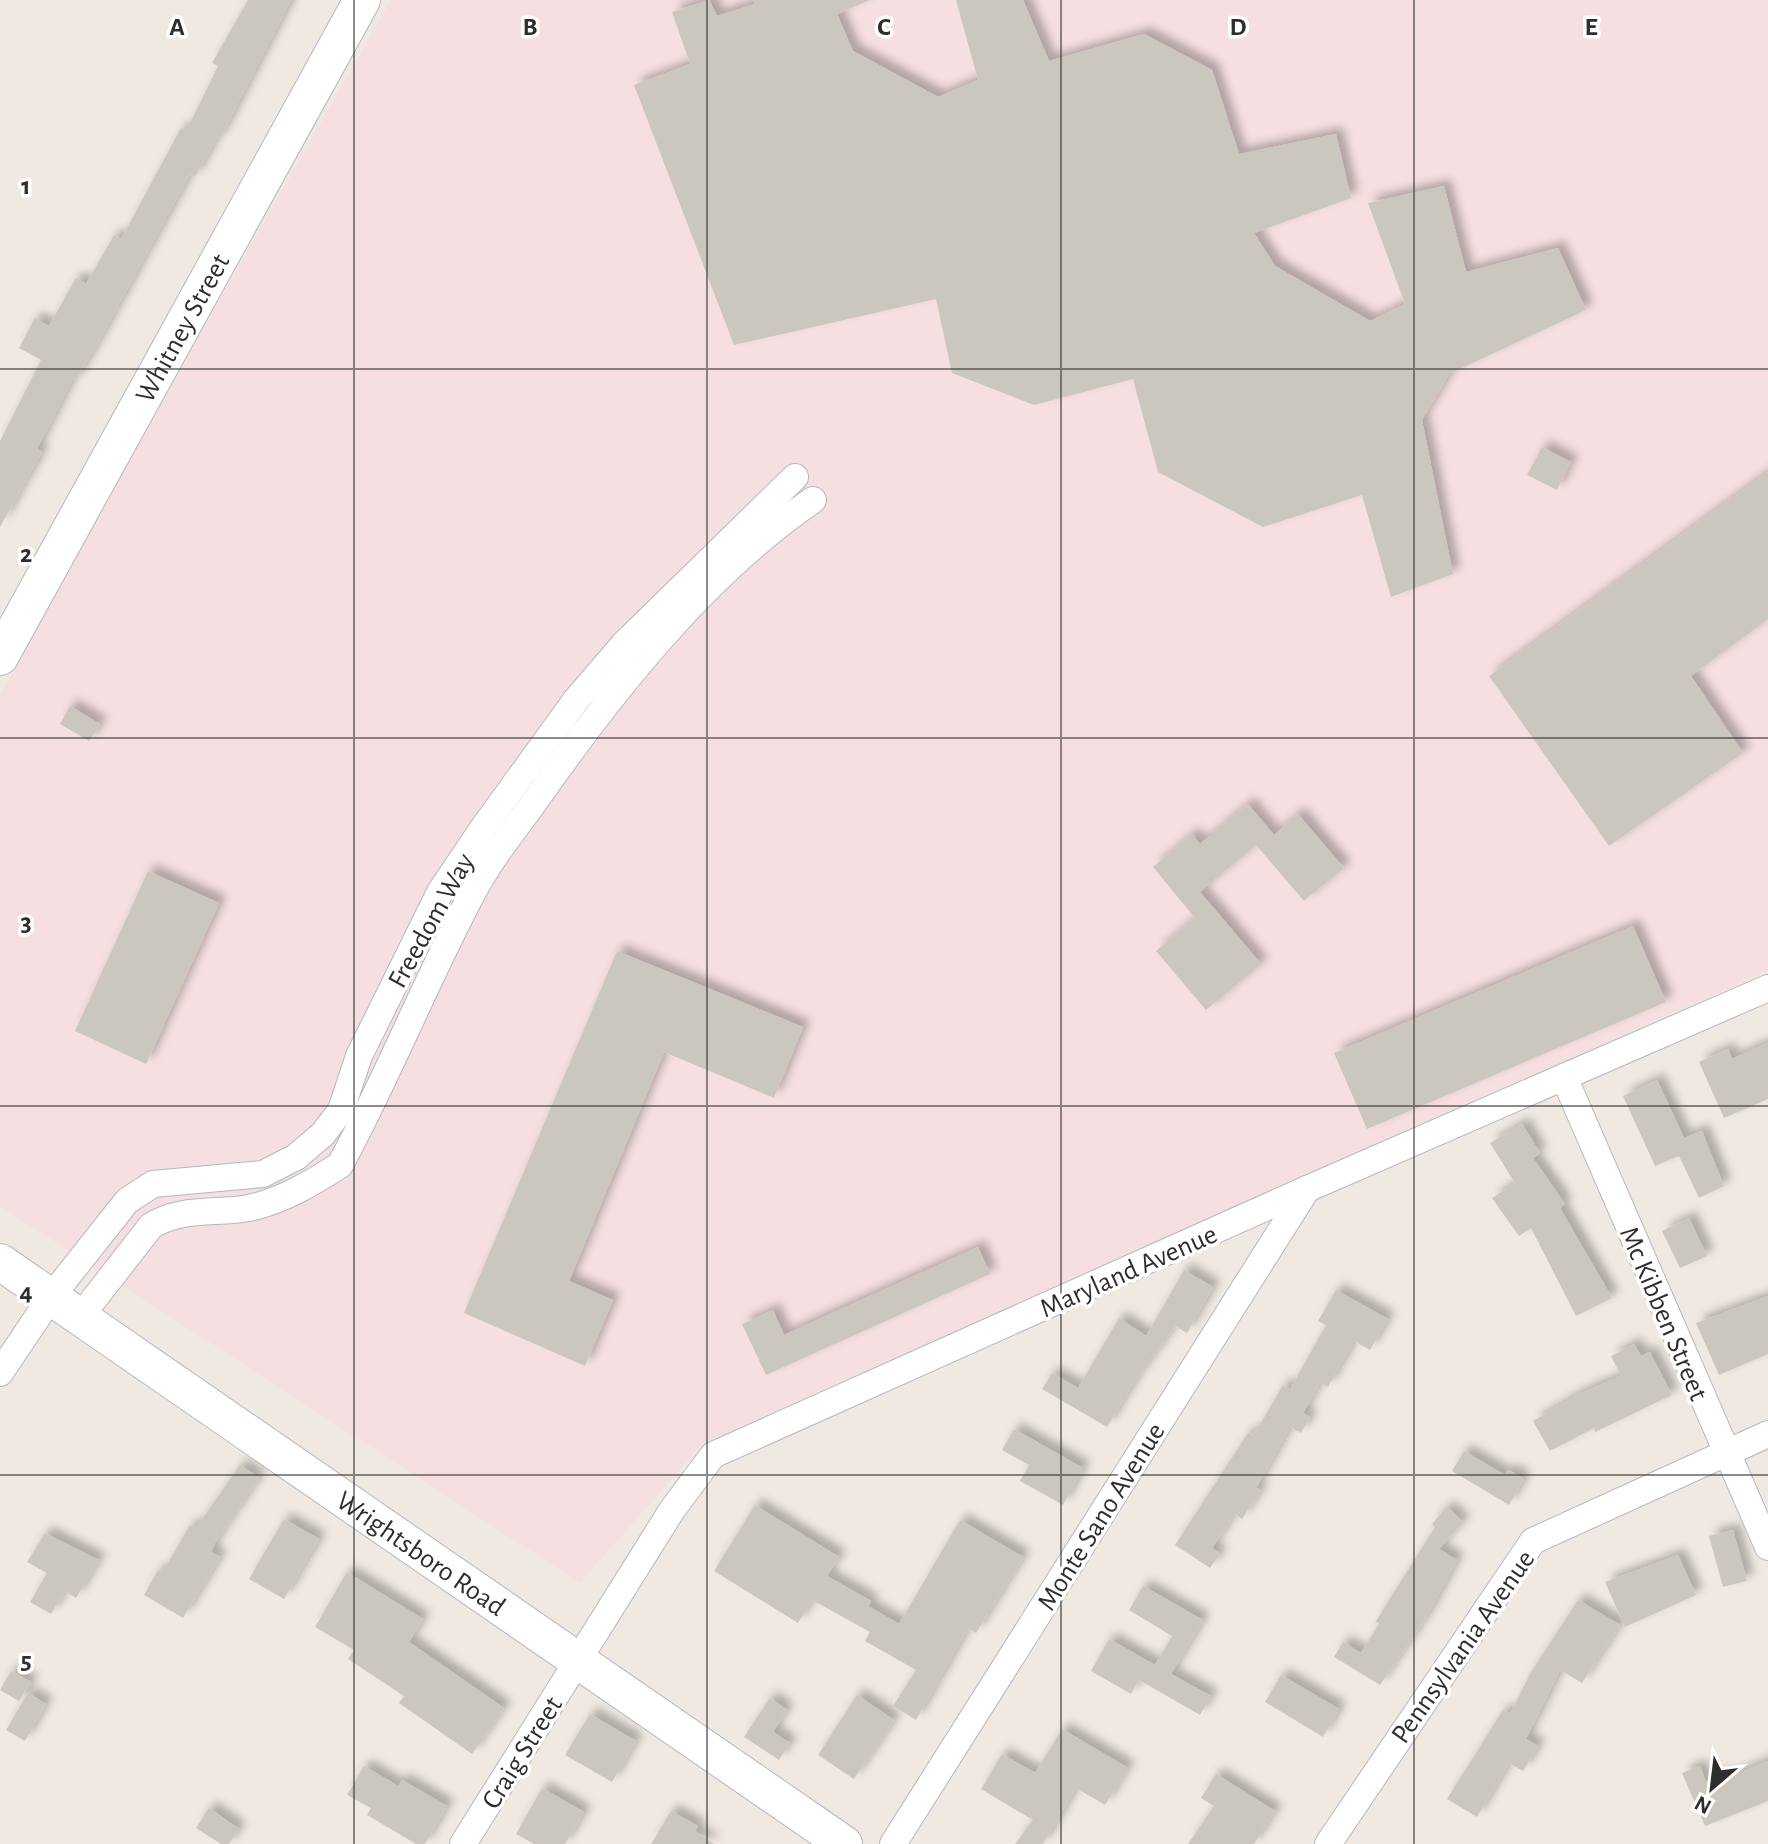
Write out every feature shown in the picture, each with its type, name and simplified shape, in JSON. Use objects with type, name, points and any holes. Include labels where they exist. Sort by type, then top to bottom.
[{"type":"main road","name":"Whitney Street","points":[[0,657],[362,0]]},
{"type":"main road","name":"Wrightsboro Road","points":[[0,1262],[844,1844]]},
{"type":"street","name":"Freedom Way","points":[[65,1307],[127,1201],[153,1184],[263,1174],[296,1157],[323,1134],[341,1110],[359,1056],[440,892],[481,831],[576,700],[625,643],[795,477]]},
{"type":"street","name":"Freedom Way","points":[[65,1307],[151,1226],[165,1217],[249,1208],[304,1187],[340,1165],[474,889],[589,725],[645,656],[684,615],[779,523],[813,500]]},
{"type":"street","name":"Maryland Avenue","points":[[578,1661],[672,1510],[713,1455],[1307,1189],[1768,988]]},
{"type":"street","name":"Mc Kibben Street","points":[[1564,1077],[1724,1453],[1768,1547]]},
{"type":"street","name":"Monte Sano Avenue","points":[[893,1844],[1307,1189]]},
{"type":"street","points":[[0,1373],[65,1307]]},
{"type":"street","name":"Pennsylvania Avenue","points":[[1328,1844],[1533,1541],[1768,1434]]},
{"type":"street","name":"Craig Street","points":[[463,1844],[578,1661]]},
{"type":"shaded area","points":[[391,0],[1768,0],[1768,971],[703,1443],[580,1583],[0,1206],[0,695],[159,406]]},
{"type":"building","points":[[248,0],[291,0],[220,138],[217,137],[195,177],[190,174],[102,335],[76,380],[73,378],[37,449],[42,452],[0,527],[0,441],[41,360],[19,348],[35,318],[49,326],[76,278],[86,284],[114,235],[121,239],[181,128],[186,131],[218,66],[212,63]]},
{"type":"building","points":[[709,0],[717,16],[755,4],[754,0],[870,0],[837,14],[853,51],[938,97],[978,80],[956,0],[1023,0],[1049,61],[1144,34],[1212,70],[1239,154],[1336,134],[1351,198],[1254,233],[1275,266],[1370,321],[1405,304],[1368,203],[1444,186],[1466,272],[1558,248],[1586,310],[1449,374],[1422,420],[1453,574],[1391,597],[1362,495],[1263,527],[1158,472],[1133,379],[1034,405],[952,373],[936,299],[734,345],[634,85],[690,64],[672,12]]},
{"type":"building","points":[[1542,447],[1571,462],[1557,490],[1527,475]]},
{"type":"building","points":[[1768,472],[1768,619],[1691,676],[1743,753],[1609,846],[1489,676]]},
{"type":"building","points":[[70,706],[100,724],[89,741],[60,724]]},
{"type":"building","points":[[1248,804],[1274,835],[1298,814],[1344,868],[1304,901],[1256,845],[1200,892],[1261,964],[1206,1010],[1156,951],[1195,918],[1153,867],[1192,834],[1200,844]]},
{"type":"building","points":[[148,871],[219,903],[146,1064],[75,1031]]},
{"type":"building","points":[[1633,926],[1666,1002],[1367,1129],[1334,1053]]},
{"type":"building","points":[[617,951],[803,1027],[774,1098],[664,1052],[569,1281],[613,1300],[585,1366],[464,1313]]},
{"type":"building","points":[[1768,1043],[1768,1099],[1724,1118],[1699,1062],[1728,1049],[1732,1059]]},
{"type":"building","points":[[1657,1080],[1684,1138],[1702,1131],[1724,1186],[1699,1198],[1679,1156],[1655,1166],[1623,1096]]},
{"type":"building","points":[[1522,1124],[1540,1153],[1533,1158],[1565,1204],[1560,1208],[1612,1298],[1576,1316],[1531,1228],[1519,1236],[1492,1198],[1515,1183],[1490,1143]]},
{"type":"building","points":[[1689,1218],[1707,1256],[1680,1268],[1662,1231]]},
{"type":"building","points":[[978,1247],[990,1274],[766,1375],[742,1324],[773,1310],[784,1335]]},
{"type":"building","points":[[1184,1270],[1213,1287],[1187,1333],[1175,1326],[1134,1382],[1107,1427],[1042,1389],[1052,1373],[1078,1388],[1119,1318],[1146,1336]]},
{"type":"building","points":[[1336,1290],[1388,1319],[1370,1350],[1354,1341],[1328,1387],[1320,1383],[1303,1413],[1310,1417],[1301,1433],[1290,1427],[1256,1488],[1261,1490],[1242,1519],[1235,1514],[1212,1548],[1220,1554],[1210,1568],[1175,1545],[1248,1433],[1252,1435],[1258,1428],[1283,1385],[1290,1389],[1326,1325],[1318,1321]]},
{"type":"building","points":[[1768,1296],[1768,1354],[1719,1375],[1696,1323]]},
{"type":"building","points":[[1634,1344],[1641,1356],[1650,1352],[1672,1395],[1595,1432],[1594,1428],[1550,1451],[1533,1421],[1579,1394],[1621,1376],[1611,1356]]},
{"type":"building","points":[[1014,1429],[1083,1468],[1063,1505],[1020,1481],[1029,1465],[1002,1450]]},
{"type":"building","points":[[1464,1451],[1505,1475],[1508,1470],[1524,1479],[1509,1505],[1452,1471]]},
{"type":"building","points":[[240,1465],[259,1478],[216,1541],[211,1552],[220,1557],[183,1618],[144,1595],[158,1570],[162,1573],[190,1525],[196,1528]]},
{"type":"building","points":[[755,1505],[839,1557],[827,1576],[871,1601],[868,1606],[899,1624],[960,1520],[1023,1557],[976,1633],[968,1628],[916,1720],[893,1706],[916,1670],[865,1641],[870,1632],[812,1600],[798,1623],[714,1571]]},
{"type":"building","points":[[1447,1507],[1463,1522],[1439,1549],[1457,1560],[1427,1616],[1380,1685],[1334,1657],[1343,1642],[1361,1653],[1379,1624],[1376,1621],[1435,1527],[1432,1524]]},
{"type":"building","points":[[284,1519],[319,1539],[284,1599],[249,1579]]},
{"type":"building","points":[[1733,1530],[1747,1581],[1723,1587],[1709,1536]]},
{"type":"building","points":[[45,1533],[99,1560],[76,1598],[65,1591],[51,1614],[30,1602],[47,1573],[27,1562]]},
{"type":"building","points":[[1678,1555],[1696,1595],[1625,1627],[1605,1582]]},
{"type":"building","points":[[347,1572],[423,1619],[409,1642],[504,1708],[472,1754],[399,1703],[404,1696],[348,1659],[354,1650],[315,1627]]},
{"type":"building","points":[[1143,1586],[1203,1620],[1171,1674],[1211,1696],[1200,1715],[1139,1680],[1131,1694],[1091,1671],[1109,1639],[1155,1665],[1172,1636],[1129,1610]]},
{"type":"building","points":[[1578,1600],[1620,1625],[1582,1683],[1560,1670],[1526,1739],[1538,1746],[1523,1771],[1509,1763],[1477,1817],[1447,1799],[1503,1710],[1510,1714],[1531,1672]]},
{"type":"building","points":[[11,1671],[31,1682],[19,1701],[0,1690]]},
{"type":"building","points":[[1281,1675],[1339,1709],[1323,1737],[1265,1702]]},
{"type":"building","points":[[28,1693],[46,1704],[25,1741],[6,1730]]},
{"type":"building","points":[[857,1695],[894,1720],[854,1779],[818,1755]]},
{"type":"building","points":[[770,1698],[787,1710],[773,1732],[790,1743],[779,1760],[744,1737]]},
{"type":"building","points":[[590,1714],[636,1741],[612,1782],[565,1755]]},
{"type":"building","points":[[1062,1729],[1128,1768],[1105,1805],[1076,1788],[1043,1844],[1015,1844],[1033,1820],[981,1789],[1002,1754],[1035,1773]]},
{"type":"building","points":[[1768,1761],[1768,1801],[1705,1826],[1682,1773],[1700,1766],[1706,1782],[1723,1775],[1725,1779]]},
{"type":"building","points":[[364,1766],[398,1786],[402,1780],[447,1806],[425,1844],[416,1844],[367,1815],[371,1808],[347,1795]]},
{"type":"building","points":[[1216,1774],[1275,1811],[1254,1844],[1188,1844],[1214,1806],[1201,1798]]},
{"type":"building","points":[[542,1788],[584,1812],[565,1844],[534,1844],[516,1834]]},
{"type":"building","points":[[209,1808],[239,1829],[229,1844],[221,1844],[196,1828]]},
{"type":"building","points":[[671,1811],[698,1826],[695,1831],[714,1844],[651,1844]]}]
